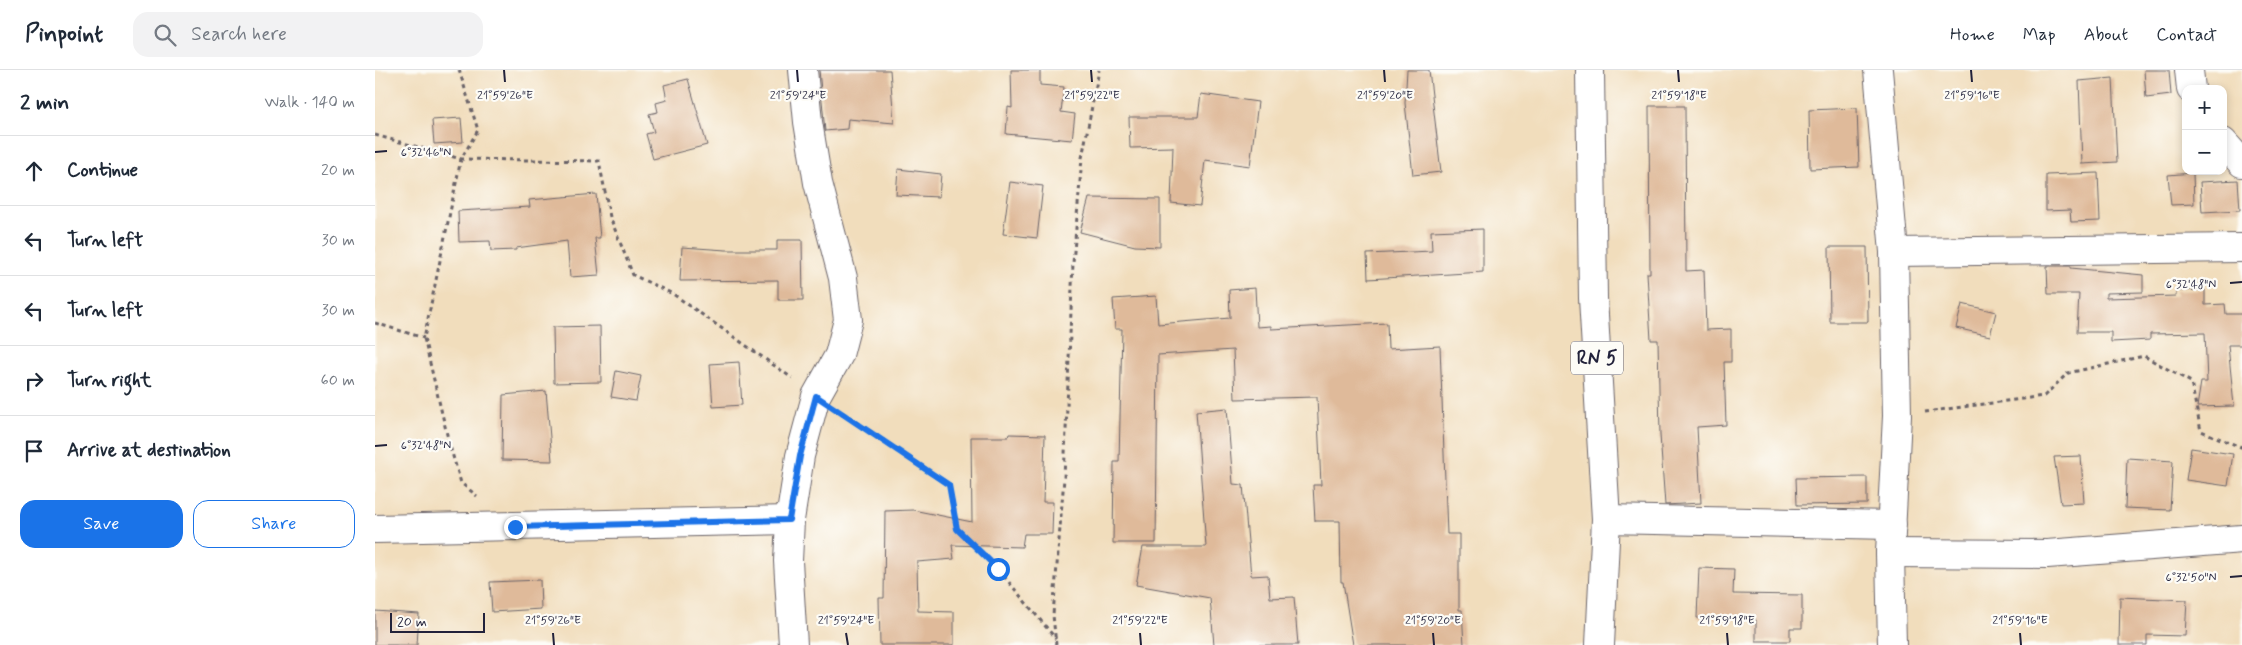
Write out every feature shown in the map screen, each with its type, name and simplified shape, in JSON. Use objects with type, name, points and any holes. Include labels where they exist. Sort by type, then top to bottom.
[{"type":"street","points":[[793,645],[788,561],[789,520],[800,456],[816,396],[839,355],[848,320],[843,278],[818,183],[808,122],[803,70]]},
{"type":"street","name":"RN 5","points":[[1590,70],[1593,298],[1606,519],[1600,645]]},
{"type":"street","points":[[1878,70],[1894,252],[1897,416],[1889,553],[1892,645]]},
{"type":"street","points":[[2189,70],[2191,85]]},
{"type":"street","points":[[2227,146],[2242,163]]},
{"type":"street","points":[[1894,252],[2242,248]]},
{"type":"street","points":[[1606,519],[1892,525]]},
{"type":"street","points":[[375,529],[789,520]]},
{"type":"street","points":[[1889,553],[2047,554],[2242,539]]},
{"type":"path","points":[[459,70],[478,130],[461,159],[424,338],[449,443],[461,483],[515,527]]},
{"type":"path","points":[[1056,645],[1053,615],[1064,478],[1073,263],[1082,158],[1099,70]]},
{"type":"path","points":[[375,135],[461,159],[599,161],[610,217],[633,275],[673,294],[749,346],[816,396],[949,485],[957,529],[998,569],[1056,639]]},
{"type":"path","points":[[375,323],[424,338]]},
{"type":"path","points":[[1897,416],[2044,396],[2068,373],[2144,356],[2191,382],[2201,431],[2241,447],[2242,443]]},
{"type":"building","points":[[819,70],[890,70],[894,123],[848,119],[847,129],[825,131]]},
{"type":"building","points":[[1011,70],[1040,70],[1040,85],[1064,87],[1061,112],[1075,114],[1072,140],[1006,134],[1008,107],[1012,108]]},
{"type":"building","points":[[1407,70],[1429,70],[1441,172],[1413,175],[1405,103]]},
{"type":"building","points":[[2144,70],[2169,70],[2171,95],[2146,98]]},
{"type":"building","points":[[2113,78],[2117,162],[2082,164],[2079,81]]},
{"type":"building","points":[[688,79],[707,145],[653,159],[646,134],[654,132],[649,114],[658,112],[656,103],[667,100],[664,85]]},
{"type":"building","points":[[1201,94],[1258,102],[1250,166],[1205,160],[1200,206],[1171,203],[1173,147],[1130,148],[1129,117],[1198,117]]},
{"type":"building","points":[[1649,106],[1685,106],[1686,271],[1704,270],[1706,330],[1731,329],[1731,362],[1724,362],[1726,425],[1697,427],[1701,503],[1665,505],[1660,435],[1658,340],[1651,340],[1647,273],[1650,273]]},
{"type":"building","points":[[1857,108],[1859,167],[1810,169],[1809,110]]},
{"type":"building","points":[[461,118],[463,142],[434,144],[432,120]]},
{"type":"building","points":[[898,169],[941,174],[939,197],[896,195]]},
{"type":"building","points":[[2098,173],[2100,221],[2071,222],[2070,210],[2046,211],[2046,175]]},
{"type":"building","points":[[2168,175],[2193,175],[2194,204],[2171,205]]},
{"type":"building","points":[[2238,180],[2240,210],[2202,212],[2200,182]]},
{"type":"building","points":[[1010,182],[1043,186],[1037,238],[1003,234]]},
{"type":"building","points":[[596,194],[600,238],[595,238],[599,275],[570,277],[567,241],[516,248],[516,250],[491,251],[490,241],[459,242],[458,211],[530,207],[529,200]]},
{"type":"building","points":[[1089,198],[1160,199],[1160,247],[1135,246],[1080,232]]},
{"type":"building","points":[[1483,229],[1483,272],[1368,279],[1367,254],[1432,251],[1431,231]]},
{"type":"building","points":[[777,240],[802,240],[803,300],[778,300],[778,280],[680,281],[682,247],[726,250],[777,250]]},
{"type":"building","points":[[1829,247],[1867,247],[1868,322],[1830,322]]},
{"type":"building","points":[[2047,266],[2071,266],[2071,268],[2143,275],[2143,292],[2106,293],[2106,298],[2176,296],[2176,291],[2205,290],[2205,305],[2225,304],[2226,314],[2242,314],[2242,345],[2228,345],[2234,406],[2197,407],[2201,382],[2207,382],[2205,333],[2150,334],[2150,340],[2111,342],[2111,332],[2077,332],[2079,294],[2048,294]]},
{"type":"building","points":[[1255,288],[1257,327],[1271,326],[1271,329],[1387,323],[1388,349],[1440,346],[1447,534],[1459,534],[1459,610],[1462,610],[1464,645],[1353,645],[1343,582],[1341,582],[1340,521],[1315,521],[1313,485],[1321,485],[1317,397],[1235,399],[1233,350],[1158,355],[1156,543],[1113,543],[1114,462],[1119,462],[1122,329],[1115,329],[1113,299],[1156,296],[1158,324],[1230,318],[1229,290]]},
{"type":"building","points":[[1962,304],[1996,312],[1990,336],[1956,328]]},
{"type":"building","points":[[600,326],[601,382],[554,383],[553,327]]},
{"type":"building","points":[[739,362],[742,405],[713,407],[710,364]]},
{"type":"building","points":[[616,371],[641,376],[636,401],[611,397]]},
{"type":"building","points":[[546,391],[552,461],[502,460],[503,395]]},
{"type":"building","points":[[1227,408],[1233,484],[1243,485],[1251,576],[1268,575],[1270,598],[1294,597],[1298,645],[1214,645],[1210,598],[1136,585],[1143,547],[1206,547],[1196,411]]},
{"type":"building","points":[[1009,434],[1045,435],[1043,502],[1053,502],[1052,534],[1024,534],[1022,547],[952,545],[954,559],[917,562],[918,611],[954,612],[954,645],[880,645],[879,598],[884,598],[885,511],[913,510],[972,522],[971,437],[1008,437]]},
{"type":"building","points":[[2191,448],[2233,454],[2228,486],[2186,480]]},
{"type":"building","points":[[2081,456],[2084,503],[2061,504],[2054,457]]},
{"type":"building","points":[[2127,458],[2173,461],[2170,510],[2125,508]]},
{"type":"building","points":[[1867,477],[1867,504],[1797,505],[1796,478]]},
{"type":"building","points":[[1699,568],[1734,569],[1733,594],[1802,595],[1802,628],[1790,628],[1790,641],[1756,641],[1756,620],[1697,618]]},
{"type":"building","points":[[540,580],[541,609],[492,612],[490,582]]},
{"type":"building","points":[[2120,597],[2187,600],[2185,636],[2147,635],[2147,645],[2119,645]]},
{"type":"building","points":[[375,611],[419,614],[417,645],[375,645]]},
{"type":"route","points":[[515,527],[789,520],[800,456],[816,396],[949,485],[957,529],[998,569]]}]
